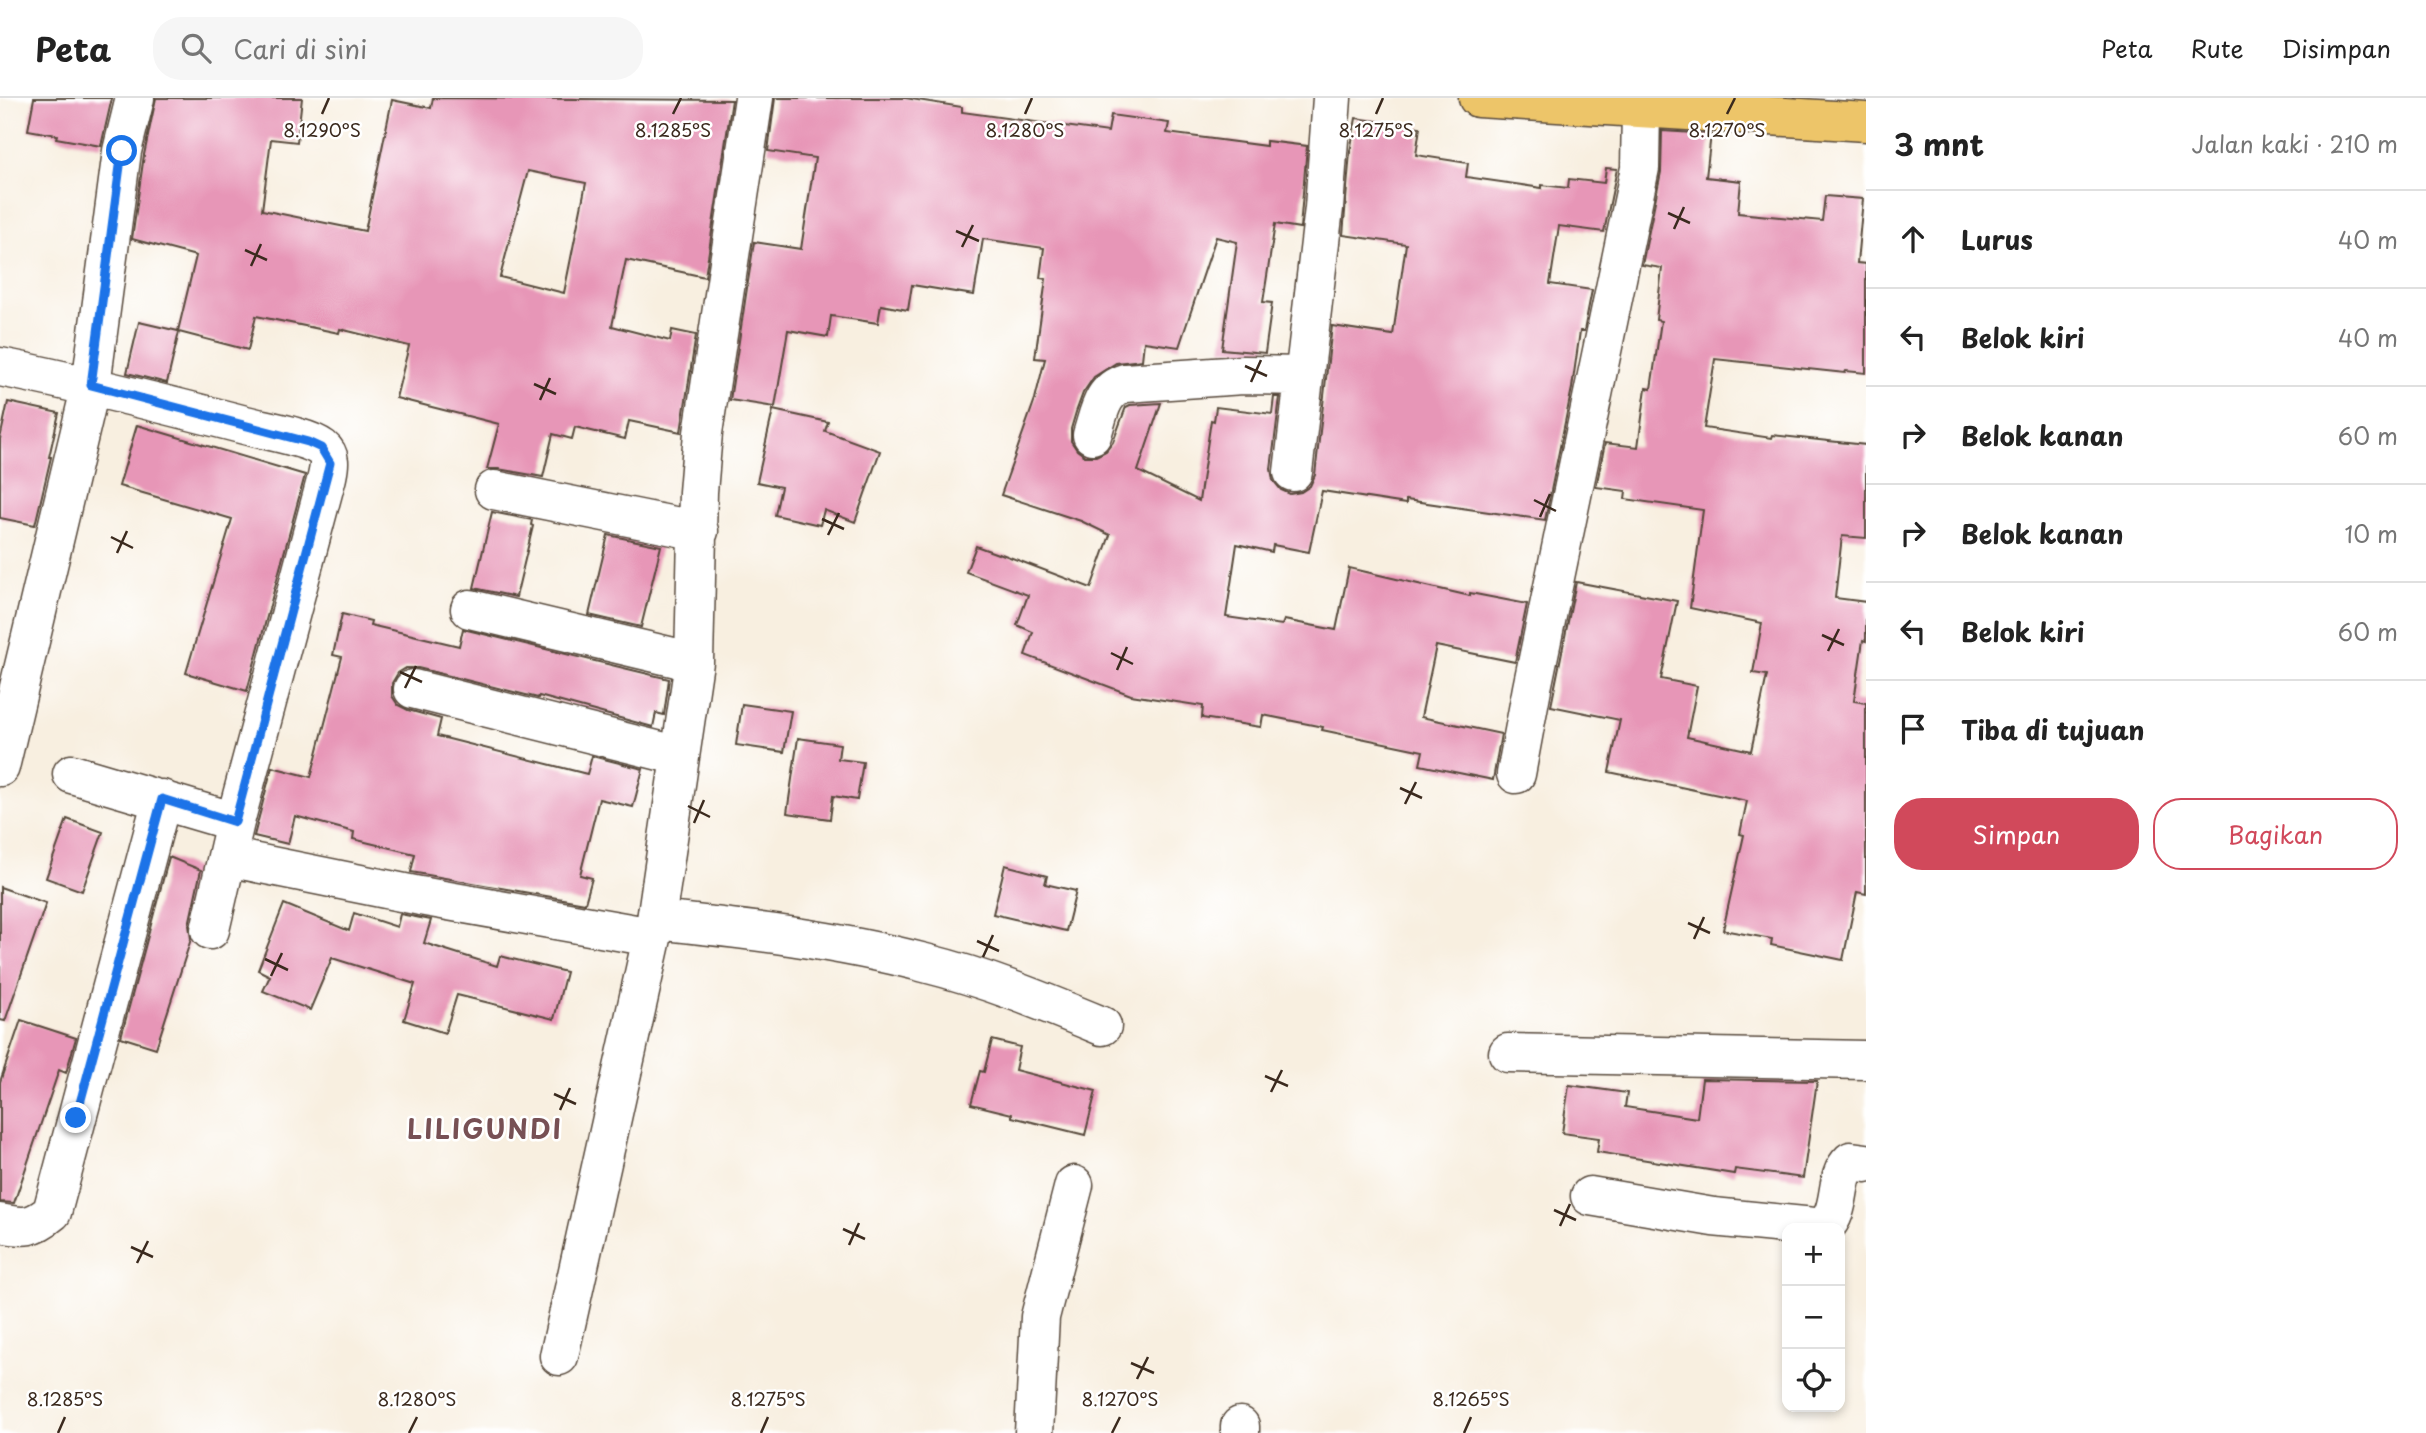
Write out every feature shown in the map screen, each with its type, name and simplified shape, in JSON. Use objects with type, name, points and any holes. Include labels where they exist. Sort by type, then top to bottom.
[{"type":"highway","points":[[1478,98],[1866,122]]},
{"type":"street","points":[[0,767],[91,385],[122,151],[135,98]]},
{"type":"street","points":[[559,1356],[654,929],[694,662],[698,492],[703,433],[754,98]]},
{"type":"street","points":[[1293,472],[1324,208],[1332,98]]},
{"type":"street","points":[[1516,774],[1531,688],[1640,168],[1641,108]]},
{"type":"street","points":[[0,367],[91,385],[289,436],[321,448],[328,456],[330,463],[327,477],[231,840],[210,930]]},
{"type":"street","points":[[1092,435],[1105,396],[1116,386],[1125,383],[1244,375],[1304,376]]},
{"type":"street","points":[[494,490],[699,531]]},
{"type":"street","points":[[470,609],[694,662]]},
{"type":"street","points":[[413,688],[680,756]]},
{"type":"street","points":[[72,774],[162,799],[231,840],[420,896],[654,929],[831,941],[926,963],[992,983],[1102,1026]]},
{"type":"street","points":[[0,1223],[20,1227],[38,1223],[52,1212],[162,799]]},
{"type":"street","points":[[1508,1053],[1866,1060]]},
{"type":"street","points":[[1590,1196],[1713,1217],[1824,1228],[1833,1219],[1843,1168],[1851,1161],[1866,1163]]},
{"type":"street","points":[[1034,1433],[1040,1317],[1074,1185]]},
{"type":"building","points":[[34,98],[112,98],[101,146],[28,130]]},
{"type":"building","points":[[156,98],[302,98],[297,142],[271,139],[262,210],[365,231],[392,100],[431,108],[433,98],[732,100],[705,277],[626,260],[612,326],[670,341],[672,330],[696,335],[681,432],[629,421],[625,439],[575,427],[572,439],[553,434],[543,477],[487,469],[499,424],[396,398],[409,346],[340,329],[339,333],[256,316],[248,350],[179,332],[167,383],[127,373],[139,322],[178,331],[196,256],[132,239],[144,155]],"holes":[[[528,171],[586,183],[564,293],[500,277]]]},
{"type":"building","points":[[775,98],[905,98],[962,107],[962,112],[1108,132],[1111,115],[1169,123],[1167,133],[1266,146],[1266,141],[1307,146],[1300,228],[1275,224],[1263,302],[1272,303],[1265,353],[1222,349],[1237,242],[1216,237],[1179,347],[1144,342],[1142,360],[1116,363],[1094,377],[1083,393],[1076,412],[1071,441],[1085,456],[1096,456],[1106,451],[1113,442],[1126,407],[1161,403],[1138,471],[1199,501],[1211,420],[1214,421],[1216,407],[1272,414],[1274,397],[1280,397],[1271,469],[1273,480],[1281,490],[1290,494],[1301,492],[1310,486],[1315,475],[1332,326],[1393,335],[1406,244],[1343,235],[1350,152],[1356,118],[1420,127],[1416,155],[1468,163],[1466,177],[1542,188],[1542,185],[1568,188],[1569,179],[1604,183],[1606,168],[1617,169],[1604,232],[1559,226],[1550,284],[1592,290],[1584,331],[1580,331],[1572,388],[1545,520],[1322,491],[1309,552],[1273,545],[1272,552],[1237,544],[1226,617],[1282,625],[1284,620],[1336,630],[1349,568],[1470,596],[1470,593],[1527,604],[1515,662],[1436,646],[1421,717],[1501,734],[1493,780],[1420,765],[1423,751],[1322,730],[1323,727],[1263,715],[1261,727],[1202,718],[1203,706],[1131,695],[1025,655],[1033,632],[1017,625],[1028,595],[966,572],[976,546],[1091,588],[1110,535],[1081,521],[1001,495],[1035,399],[1045,359],[1035,358],[1046,279],[1040,278],[1044,248],[983,239],[974,295],[912,285],[908,310],[881,305],[878,323],[831,316],[828,337],[788,330],[775,407],[730,400],[754,242],[801,249],[815,158],[768,151]]},
{"type":"building","points":[[1662,131],[1711,134],[1706,177],[1741,181],[1738,213],[1822,221],[1825,196],[1863,199],[1857,263],[1866,264],[1866,373],[1715,359],[1704,428],[1771,438],[1772,435],[1866,445],[1866,538],[1842,536],[1835,598],[1866,602],[1866,641],[1863,640],[1854,701],[1866,703],[1866,894],[1857,892],[1843,960],[1771,945],[1772,939],[1723,930],[1744,835],[1740,834],[1747,801],[1609,772],[1620,720],[1551,706],[1576,582],[1677,601],[1661,679],[1697,686],[1687,737],[1751,751],[1767,675],[1753,673],[1762,623],[1690,608],[1703,510],[1625,499],[1626,491],[1596,487],[1605,443],[1638,447],[1646,388],[1651,389],[1661,321],[1656,320],[1662,268],[1642,265],[1661,172]]},
{"type":"building","points":[[8,402],[59,413],[35,525],[0,518],[0,439]]},
{"type":"building","points":[[773,410],[828,422],[825,431],[880,451],[855,522],[824,510],[820,525],[775,515],[781,487],[757,482]]},
{"type":"building","points":[[137,425],[305,475],[247,691],[186,673],[232,519],[119,486]]},
{"type":"building","points":[[492,512],[532,520],[533,526],[516,597],[474,588]]},
{"type":"building","points":[[608,535],[661,546],[641,627],[589,615]]},
{"type":"building","points":[[342,614],[371,621],[370,625],[459,646],[463,629],[669,679],[664,715],[656,713],[653,727],[539,696],[538,698],[418,668],[406,668],[398,673],[392,683],[392,696],[398,705],[441,719],[437,736],[587,774],[592,756],[643,769],[633,807],[599,799],[580,875],[592,878],[585,903],[411,872],[415,854],[353,839],[354,832],[295,816],[288,844],[254,836],[272,767],[311,777],[342,657],[333,655]]},
{"type":"building","points":[[742,704],[791,711],[784,752],[736,745]]},
{"type":"building","points":[[798,738],[840,744],[838,759],[863,762],[857,800],[833,796],[830,819],[787,813]]},
{"type":"building","points":[[67,819],[103,832],[82,891],[46,878]]},
{"type":"building","points":[[169,857],[201,870],[189,925],[191,939],[156,1048],[121,1037]]},
{"type":"building","points":[[1005,865],[1047,876],[1045,884],[1076,891],[1066,931],[993,914]]},
{"type":"building","points":[[0,887],[46,903],[5,1021],[0,1020]]},
{"type":"building","points":[[284,904],[349,931],[354,913],[397,927],[400,914],[431,920],[424,943],[497,966],[500,956],[566,972],[554,1019],[457,995],[445,1033],[404,1020],[415,984],[332,958],[310,1010],[263,991],[270,976],[258,970]]},
{"type":"building","points":[[21,1020],[76,1038],[66,1073],[59,1070],[14,1203],[0,1202],[0,1082]]},
{"type":"building","points":[[992,1040],[1020,1047],[1015,1070],[1096,1091],[1085,1135],[971,1104],[980,1071],[984,1072]]},
{"type":"building","points":[[1702,1079],[1817,1081],[1803,1178],[1735,1169],[1734,1174],[1597,1152],[1599,1138],[1562,1133],[1569,1085],[1627,1093],[1625,1107],[1697,1118]]},
{"type":"district","name":"LILIGUNDI","points":[[485,1130]]},
{"type":"route","points":[[76,1118],[162,799],[235,822],[330,463],[321,448],[308,442],[91,385],[122,151]]}]
